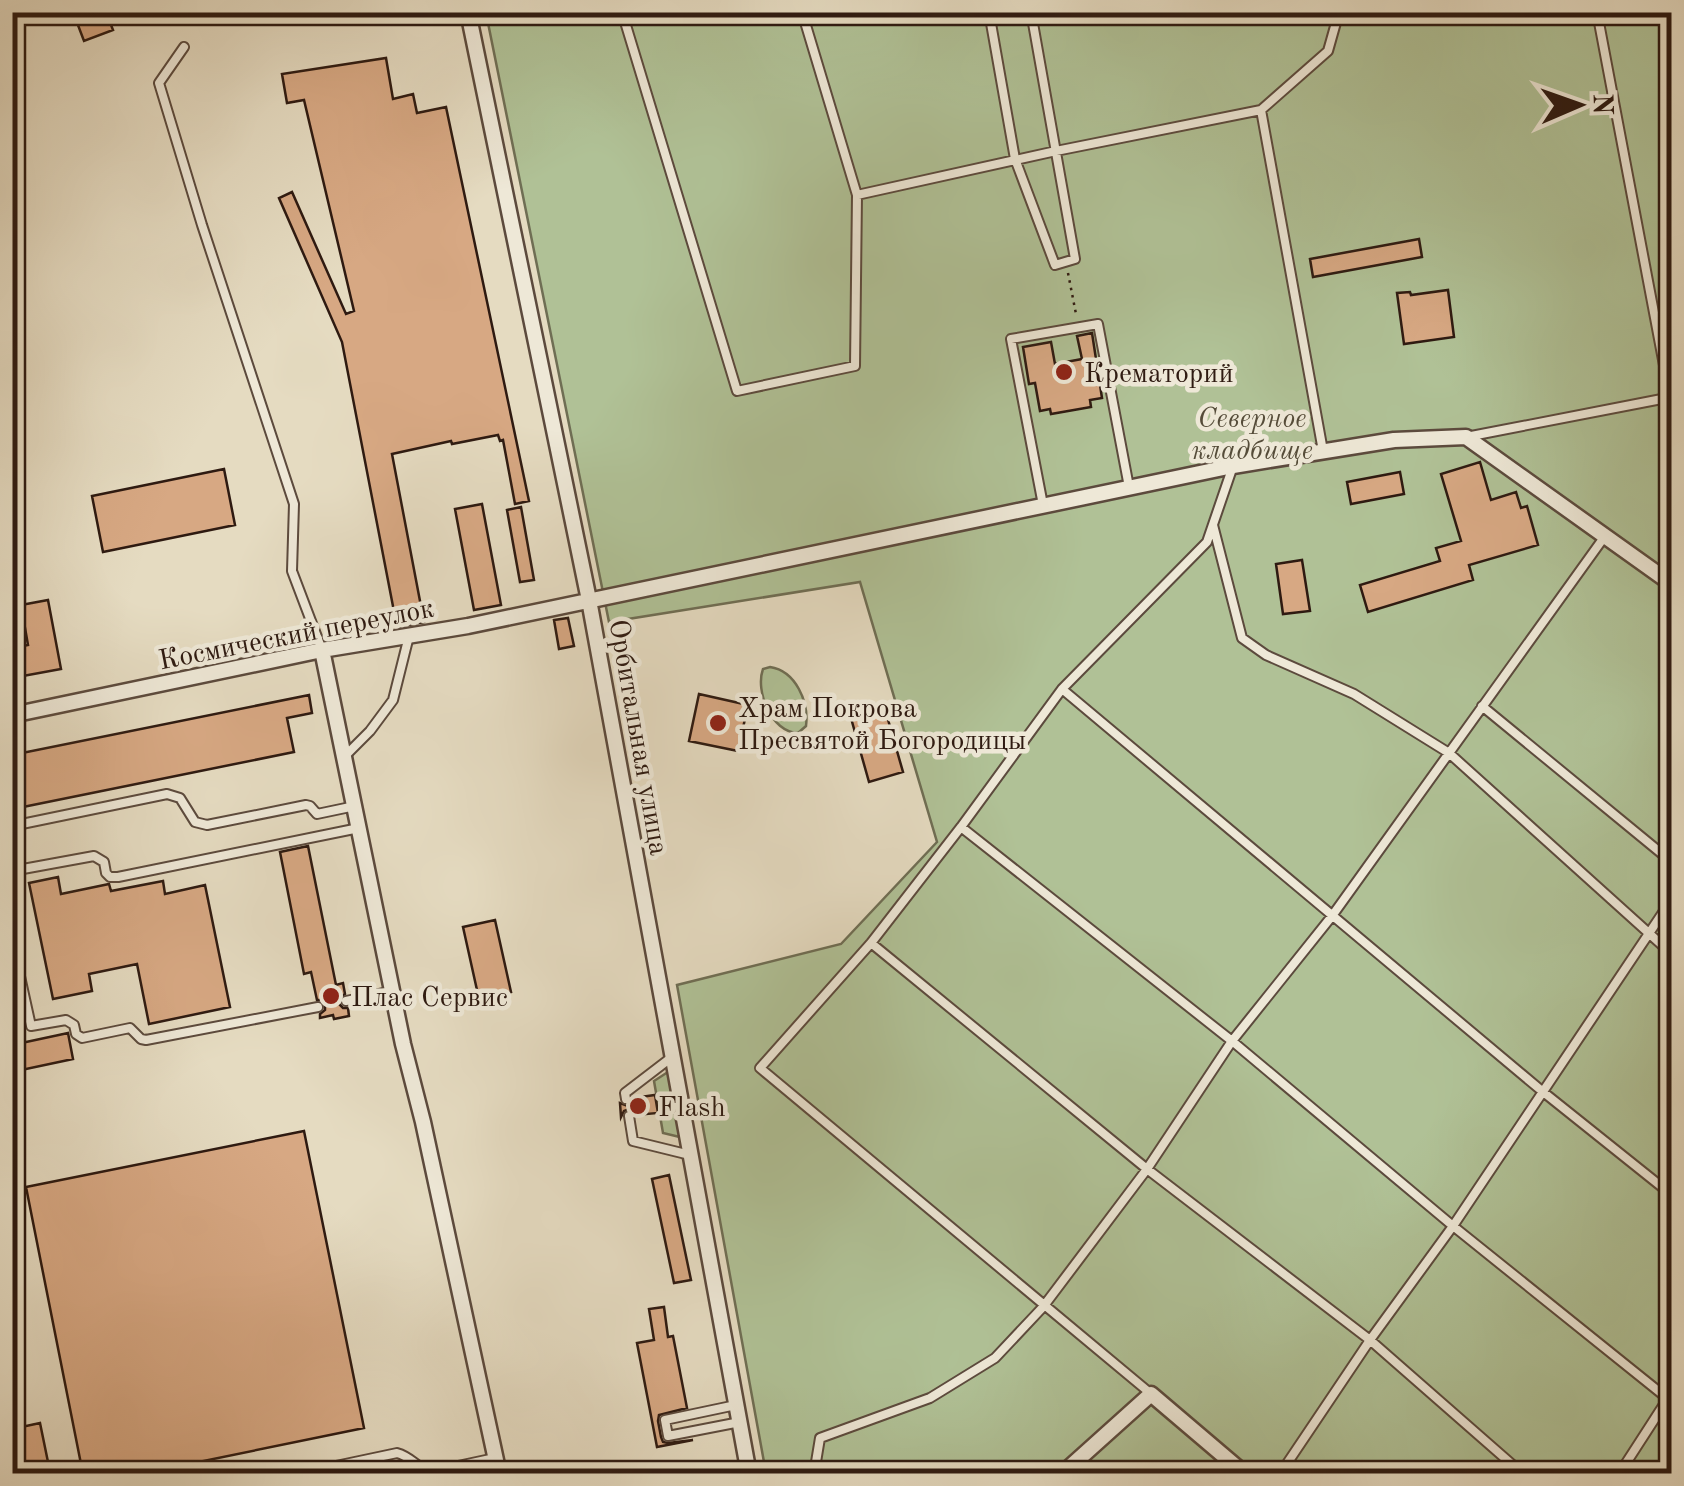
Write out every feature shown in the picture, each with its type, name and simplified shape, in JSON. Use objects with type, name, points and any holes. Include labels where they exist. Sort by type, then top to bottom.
[{"type":"street","name":"Орбитальная улица","points":[[468,12],[590,600],[750,1474]]},
{"type":"street","name":"Космический переулок","points":[[12,715],[322,650],[468,626],[1233,466],[1394,440],[1466,437]]},
{"type":"street","points":[[1466,437],[1672,584]]},
{"type":"street","points":[[322,650],[392,991],[497,1466]]},
{"type":"street","points":[[1062,1474],[1151,1394],[1246,1474]]},
{"type":"lane","points":[[622,12],[737,391],[854,366],[857,195],[802,12]]},
{"type":"lane","points":[[988,12],[1015,159],[1054,264],[1075,259],[1031,12]]},
{"type":"lane","points":[[857,195],[1262,110],[1328,51],[1339,12]]},
{"type":"lane","points":[[1466,437],[1671,397],[1597,12]]},
{"type":"lane","points":[[184,47],[159,83],[294,504],[292,570],[322,650]]},
{"type":"lane","points":[[1262,110],[1323,452]]},
{"type":"lane","points":[[1043,505],[1011,338],[1098,324],[1129,487]]},
{"type":"lane","points":[[1151,1394],[760,1068],[871,943],[1062,690],[1207,542],[1233,466]]},
{"type":"lane","points":[[1213,524],[1242,638],[1266,654],[1354,694],[1449,753],[1672,954]]},
{"type":"lane","points":[[814,1474],[820,1438],[930,1398],[994,1358],[1044,1306],[1147,1170],[1232,1042],[1332,916],[1605,536]]},
{"type":"lane","points":[[345,756],[393,700],[409,636]]},
{"type":"lane","points":[[1062,690],[1672,1195]]},
{"type":"lane","points":[[1482,706],[1672,862]]},
{"type":"lane","points":[[12,826],[167,794],[180,798],[195,822],[207,825],[306,805],[317,814],[355,806]]},
{"type":"lane","points":[[962,827],[1670,1397],[1619,1474]]},
{"type":"lane","points":[[12,871],[94,856],[104,862],[106,874],[114,878],[359,828]]},
{"type":"lane","points":[[1280,1474],[1453,1226],[1672,898]]},
{"type":"lane","points":[[12,940],[31,1026],[66,1020],[74,1025],[78,1037],[130,1028],[146,1040],[318,1006]]},
{"type":"lane","points":[[871,943],[1147,1170],[1370,1340],[1523,1474]]},
{"type":"lane","points":[[346,1001],[392,991]]},
{"type":"lane","points":[[626,1099],[625,1094],[672,1058]]},
{"type":"lane","points":[[629,1116],[633,1140],[690,1156]]},
{"type":"lane","points":[[736,1405],[665,1420],[668,1436],[740,1422]]},
{"type":"lane","points":[[298,1474],[398,1453],[430,1472],[497,1466]]},
{"type":"path","points":[[1066,262],[1078,328]]},
{"type":"green space","name":"Северное кладбище","points":[[486,13],[1671,13],[1671,1473],[766,1473],[677,985],[841,944],[937,842],[860,582],[609,622]]},
{"type":"green space","points":[[770,667],[794,681],[803,698],[806,726],[798,733],[780,726],[767,709],[761,678],[763,669]]},
{"type":"green space","points":[[671,1070],[684,1138],[663,1133],[654,1081]]},
{"type":"building","points":[[73,12],[106,12],[113,30],[84,41]]},
{"type":"building","points":[[386,58],[393,99],[413,94],[417,113],[446,107],[529,501],[515,504],[503,440],[498,435],[392,454],[424,622],[397,627],[342,342],[279,198],[292,192],[346,314],[354,311],[304,100],[287,103],[282,74]]},
{"type":"building","points":[[1419,239],[1422,257],[1313,277],[1310,259]]},
{"type":"building","points":[[1448,290],[1454,337],[1404,344],[1397,293]]},
{"type":"building","name":"Крематорий","points":[[1092,333],[1102,398],[1090,400],[1091,407],[1051,414],[1050,409],[1040,411],[1035,383],[1029,384],[1023,347],[1051,342],[1055,364],[1082,359],[1077,336]]},
{"type":"building","points":[[1480,462],[1491,500],[1516,492],[1521,508],[1527,506],[1538,545],[1469,565],[1473,580],[1368,612],[1360,585],[1440,561],[1436,548],[1461,541],[1441,474]]},
{"type":"building","points":[[224,469],[235,525],[103,552],[92,496]]},
{"type":"building","points":[[1400,472],[1404,494],[1351,504],[1347,482]]},
{"type":"building","points":[[482,504],[501,605],[474,610],[455,509]]},
{"type":"building","points":[[521,507],[534,580],[520,582],[507,510]]},
{"type":"building","points":[[1302,560],[1310,611],[1283,614],[1276,564]]},
{"type":"building","points":[[48,600],[61,669],[12,678],[12,648],[28,645],[21,605]]},
{"type":"building","points":[[568,618],[574,646],[559,649],[554,620]]},
{"type":"building","name":"Храм Покрова Пресвятой Богородицы","points":[[699,694],[748,705],[738,751],[689,741]]},
{"type":"building","points":[[309,695],[312,713],[287,718],[294,752],[18,808],[12,782],[12,755]]},
{"type":"building","points":[[883,702],[903,772],[869,782],[849,711]]},
{"type":"building","points":[[308,846],[336,985],[343,983],[345,994],[339,998],[339,1004],[348,1008],[349,1016],[334,1019],[333,1015],[320,1018],[325,1005],[317,1000],[311,972],[304,974],[280,852]]},
{"type":"building","points":[[58,877],[61,894],[109,884],[111,891],[163,881],[165,894],[205,885],[230,1007],[149,1024],[137,964],[89,974],[92,991],[53,999],[29,883]]},
{"type":"building","points":[[495,920],[511,992],[479,999],[463,927]]},
{"type":"building","points":[[68,1033],[73,1059],[12,1072],[12,1045]]},
{"type":"building","name":"Flash","points":[[655,1095],[658,1113],[636,1115],[629,1109],[621,1117],[620,1103],[628,1106],[633,1098]]},
{"type":"building","points":[[304,1131],[364,1428],[140,1474],[83,1474],[26,1187]]},
{"type":"building","points":[[669,1175],[691,1280],[674,1283],[652,1179]]},
{"type":"building","points":[[664,1307],[687,1408],[659,1415],[661,1437],[668,1443],[693,1440],[657,1447],[637,1343],[654,1340],[649,1309]]},
{"type":"building","points":[[40,1423],[48,1462],[12,1469],[12,1429]]},
{"type":"place","name":"Крематорий","points":[[1064,372]]},
{"type":"place","name":"Храм Покрова Пресвятой Богородицы","points":[[718,723]]},
{"type":"place","name":"Плас Сервис","points":[[331,996]]},
{"type":"place","name":"Flash","points":[[638,1106]]}]
